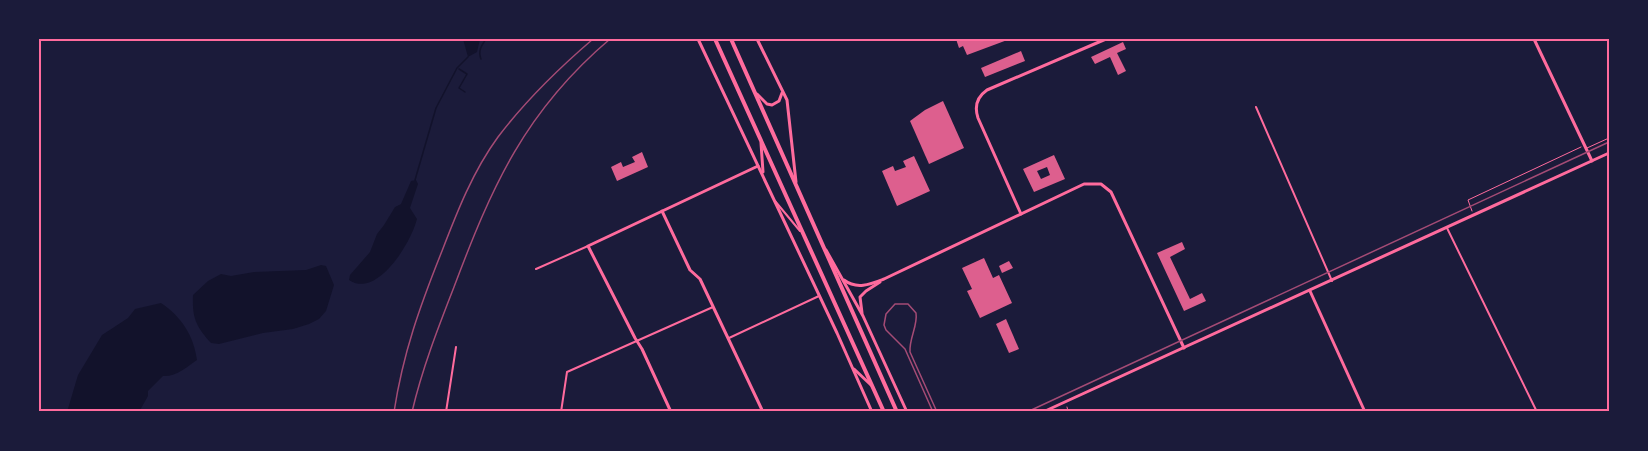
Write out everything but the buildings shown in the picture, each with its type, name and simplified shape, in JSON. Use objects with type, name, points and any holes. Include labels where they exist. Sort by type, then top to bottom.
[{"type":"main road","points":[[715,39],[884,412]]},
{"type":"main road","points":[[731,39],[897,412]]},
{"type":"street","points":[[698,39],[872,412]]},
{"type":"street","points":[[757,39],[788,105],[793,170],[797,190]]},
{"type":"street","points":[[1021,214],[978,118],[976,108],[979,98],[987,90],[1106,39]]},
{"type":"street","points":[[1534,39],[1592,161]]},
{"type":"street","points":[[757,94],[767,104],[772,105],[779,101],[782,91]]},
{"type":"street","points":[[1256,107],[1332,281]]},
{"type":"street","points":[[760,135],[764,180]]},
{"type":"street","points":[[753,156],[759,157],[761,153]]},
{"type":"street","points":[[1043,412],[1609,153]]},
{"type":"street","points":[[536,269],[758,166]]},
{"type":"street","points":[[844,280],[852,285],[862,286],[884,279],[1084,184],[1096,183],[1104,185],[1110,192],[1185,348]]},
{"type":"street","points":[[772,196],[802,234]]},
{"type":"street","points":[[662,212],[690,270],[700,279],[763,412]]},
{"type":"street","points":[[1447,228],[1537,412]]},
{"type":"street","points":[[816,234],[863,316],[907,412]]},
{"type":"street","points":[[588,246],[642,349],[671,412]]},
{"type":"street","points":[[863,316],[860,297],[884,279]]},
{"type":"street","points":[[1310,291],[1365,412]]},
{"type":"street","points":[[728,338],[819,296]]},
{"type":"street","points":[[561,412],[567,372],[713,307]]},
{"type":"street","points":[[446,412],[456,347]]},
{"type":"street","points":[[851,366],[872,386]]},
{"type":"lane","points":[[1585,147],[1609,138]]},
{"type":"path","points":[[1474,215],[1468,200],[1585,147]]},
{"type":"path","points":[[1065,402],[1068,411]]},
{"type":"shaded area","points":[[463,39],[480,39],[477,52],[468,57]]},
{"type":"shaded area","points":[[416,180],[418,184],[410,208],[417,219],[400,254],[391,266],[371,282],[360,284],[349,280],[350,275],[370,252],[377,234],[395,207],[401,204],[411,181]]},
{"type":"shaded area","points":[[321,265],[326,266],[334,285],[326,311],[319,319],[309,324],[219,344],[211,343],[198,326],[193,310],[193,295],[208,281],[221,274],[231,276],[254,272],[306,270]]},
{"type":"shaded area","points":[[161,303],[175,314],[185,327],[193,343],[197,360],[177,373],[163,376],[148,391],[148,396],[139,412],[67,412],[78,375],[102,335],[128,318],[135,309]]},
{"type":"waterway","points":[[481,59],[480,53],[486,39]]},
{"type":"waterway","points":[[415,180],[436,108],[457,68],[468,57]]},
{"type":"waterway","points":[[459,69],[467,74],[459,88],[465,92]]},
{"type":"tram line","points":[[1027,412],[1609,142]]},
{"type":"tram line","points":[[933,412],[905,349],[884,325],[886,314],[895,304],[908,304],[916,313],[910,352],[937,412]]},
{"type":"railway","points":[[394,412],[407,350],[420,311],[434,271],[473,178],[489,150],[520,110],[555,73],[593,39]]},
{"type":"railway","points":[[412,412],[425,364],[468,250],[514,152],[533,122],[555,94],[580,66],[610,39]]}]
